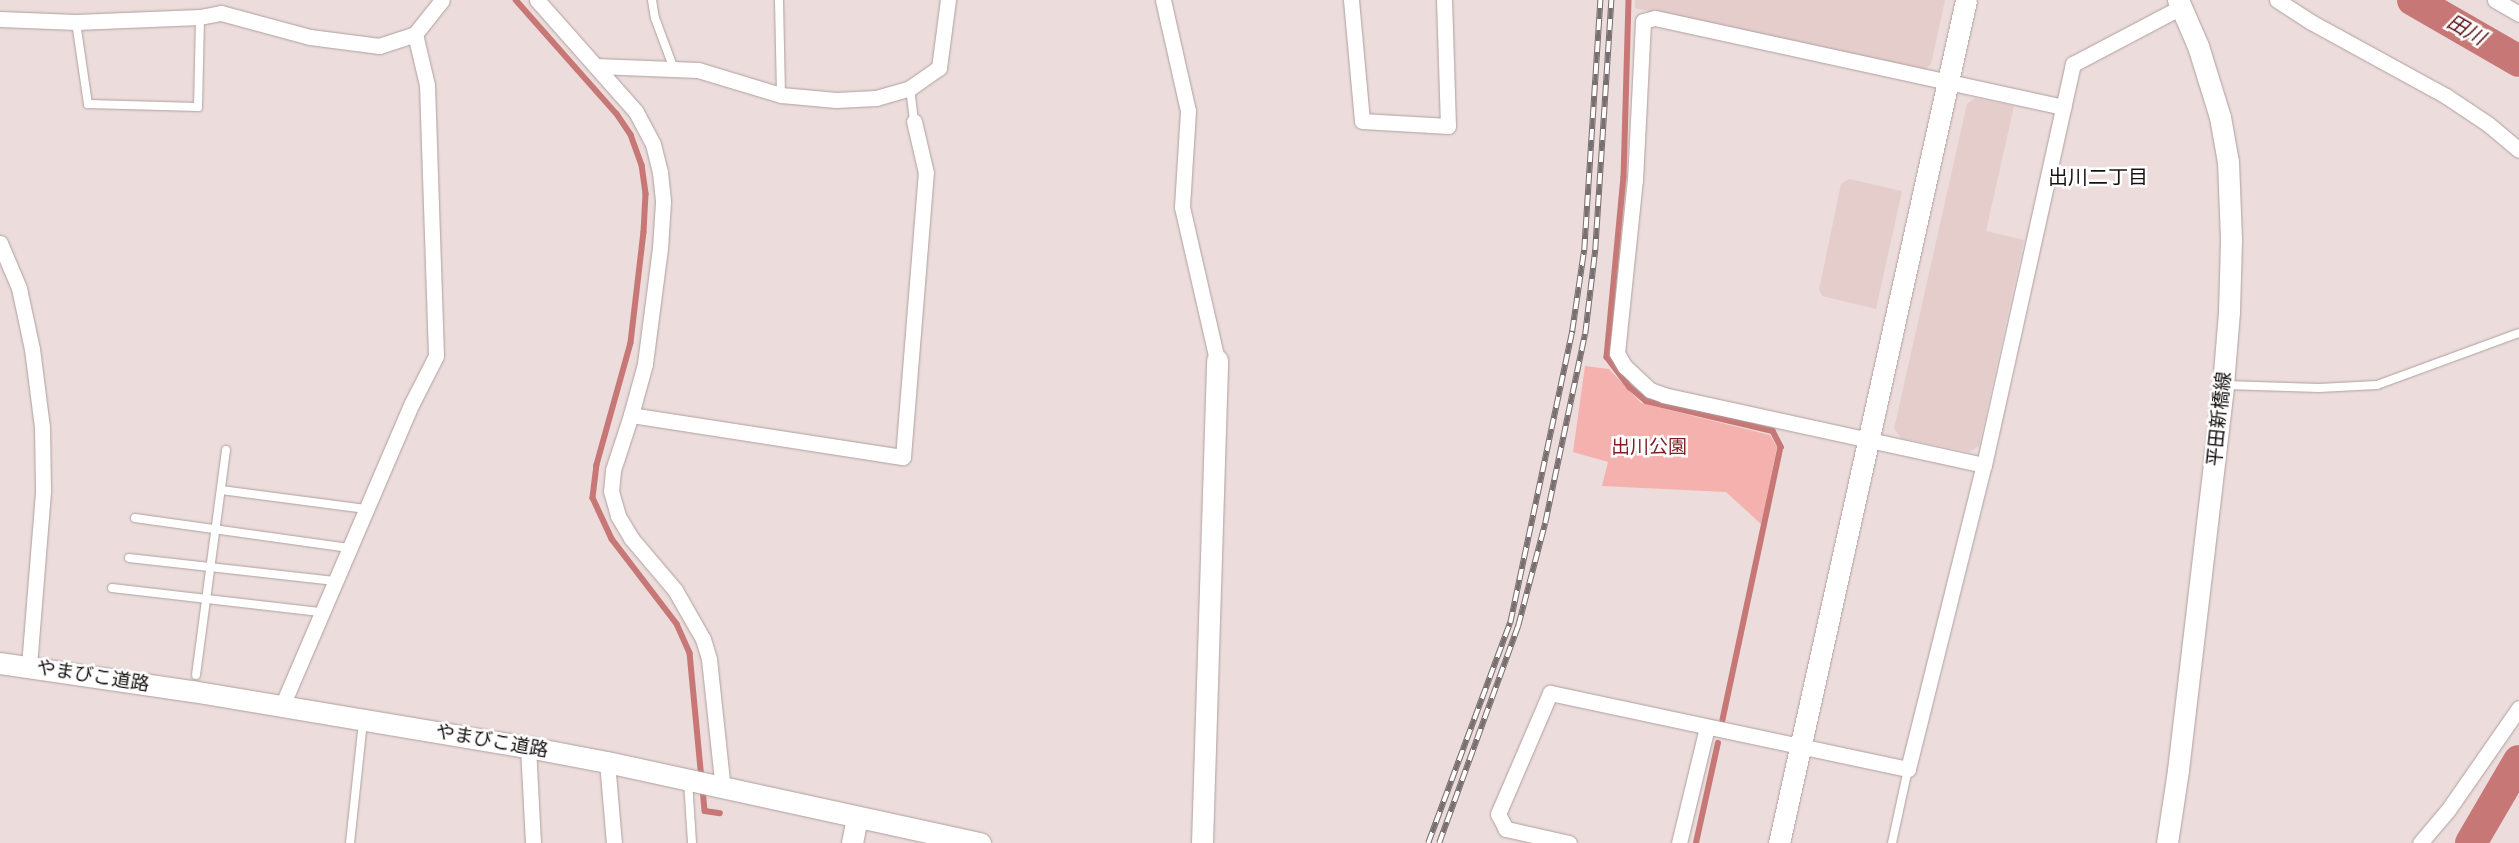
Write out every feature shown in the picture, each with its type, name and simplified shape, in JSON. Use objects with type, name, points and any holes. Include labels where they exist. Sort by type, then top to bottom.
[{"type":"street","points":[[0,19],[76,22],[200,17],[221,13],[310,37],[379,46],[414,34],[442,0]]},
{"type":"street","points":[[537,0],[636,112],[653,144],[660,172],[663,202],[660,248],[645,364],[631,415],[612,470],[611,491],[618,516],[630,538],[675,590],[703,639],[709,660],[719,788]]},
{"type":"street","points":[[596,66],[698,70],[782,95],[836,100],[876,98],[910,88],[939,68],[948,0]]},
{"type":"street","points":[[1163,0],[1188,111],[1182,207],[1217,360],[1202,843]]},
{"type":"street","points":[[1351,0],[1362,120],[1448,126],[1444,0]]},
{"type":"street","points":[[1779,843],[1966,0]]},
{"type":"street","points":[[2277,0],[2311,22],[2446,96],[2488,124],[2519,150]]},
{"type":"street","points":[[2495,0],[2519,14]]},
{"type":"street","points":[[1569,843],[1506,829],[1498,814],[1550,693],[1707,728],[1908,769],[1984,465],[2073,64],[2180,4]]},
{"type":"street","name":"平田新橋線","points":[[2167,843],[2178,770],[2223,385],[2229,312],[2231,239],[2228,162],[2220,117],[2209,79],[2180,4]]},
{"type":"street","points":[[1984,465],[1664,396],[1637,380],[1625,366],[1617,353],[1636,180],[1643,21],[1655,18],[2063,107]]},
{"type":"street","points":[[282,706],[320,612],[335,582],[411,405],[436,356],[427,85],[414,34]]},
{"type":"street","points":[[631,415],[903,457],[926,173],[914,121]]},
{"type":"street","points":[[0,242],[19,288],[32,349],[42,427],[43,492],[29,666]]},
{"type":"street","name":"やまびこ道路","points":[[0,663],[282,706],[528,747],[607,762],[690,782],[980,843]]},
{"type":"street","points":[[2420,843],[2448,810],[2519,708]]},
{"type":"street","points":[[1679,843],[1707,728]]},
{"type":"street","points":[[528,747],[533,843]]},
{"type":"street","points":[[607,762],[614,843]]},
{"type":"street","points":[[852,843],[857,818]]},
{"type":"lane","points":[[652,0],[655,18],[674,69]]},
{"type":"lane","points":[[779,0],[782,95]]},
{"type":"lane","points":[[76,22],[88,104],[198,107],[200,17]]},
{"type":"lane","points":[[910,88],[914,121]]},
{"type":"lane","points":[[2223,385],[2319,388],[2377,385],[2519,333]]},
{"type":"lane","points":[[196,676],[226,450]]},
{"type":"lane","points":[[221,490],[366,509]]},
{"type":"lane","points":[[135,518],[349,548]]},
{"type":"lane","points":[[129,558],[335,582]]},
{"type":"lane","points":[[112,588],[320,612]]},
{"type":"lane","points":[[350,843],[364,720]]},
{"type":"lane","points":[[1892,843],[1908,769]]},
{"type":"lane","points":[[690,782],[692,843]]},
{"type":"shaded area","points":[[1635,0],[1945,0],[1931,64],[1923,71],[1635,8]]},
{"type":"shaded area","points":[[1975,98],[2014,106],[1986,231],[2024,240],[1979,446],[1969,452],[1901,438],[1894,429],[1967,104]]},
{"type":"shaded area","points":[[1849,179],[1902,191],[1876,309],[1822,296],[1819,290],[1841,184]]},
{"type":"green space","name":"出川公園","points":[[1585,366],[1609,369],[1641,403],[1770,435],[1777,447],[1761,524],[1726,492],[1602,486],[1608,462],[1573,452]]},
{"type":"waterway","points":[[516,0],[617,114],[631,135],[642,165],[646,194],[644,232],[631,343],[597,465],[593,498],[612,539],[677,624],[690,653],[702,779]]},
{"type":"waterway","points":[[1629,0],[1624,177],[1607,357],[1630,387],[1646,401],[1773,431],[1781,447],[1723,720]]},
{"type":"waterway","name":"田川","points":[[2413,0],[2519,61]]},
{"type":"waterway","points":[[1696,843],[1718,743]]},
{"type":"waterway","name":"田川","points":[[2471,843],[2519,761]]},
{"type":"waterway","points":[[703,788],[705,811],[720,813]]},
{"type":"railway","points":[[1428,843],[1510,623],[1572,331],[1584,250],[1600,0]]},
{"type":"railway","points":[[1439,843],[1518,626],[1545,523],[1585,334],[1595,250],[1611,0]]},
{"type":"district","name":"出川二丁目","points":[[2098,177]]}]
